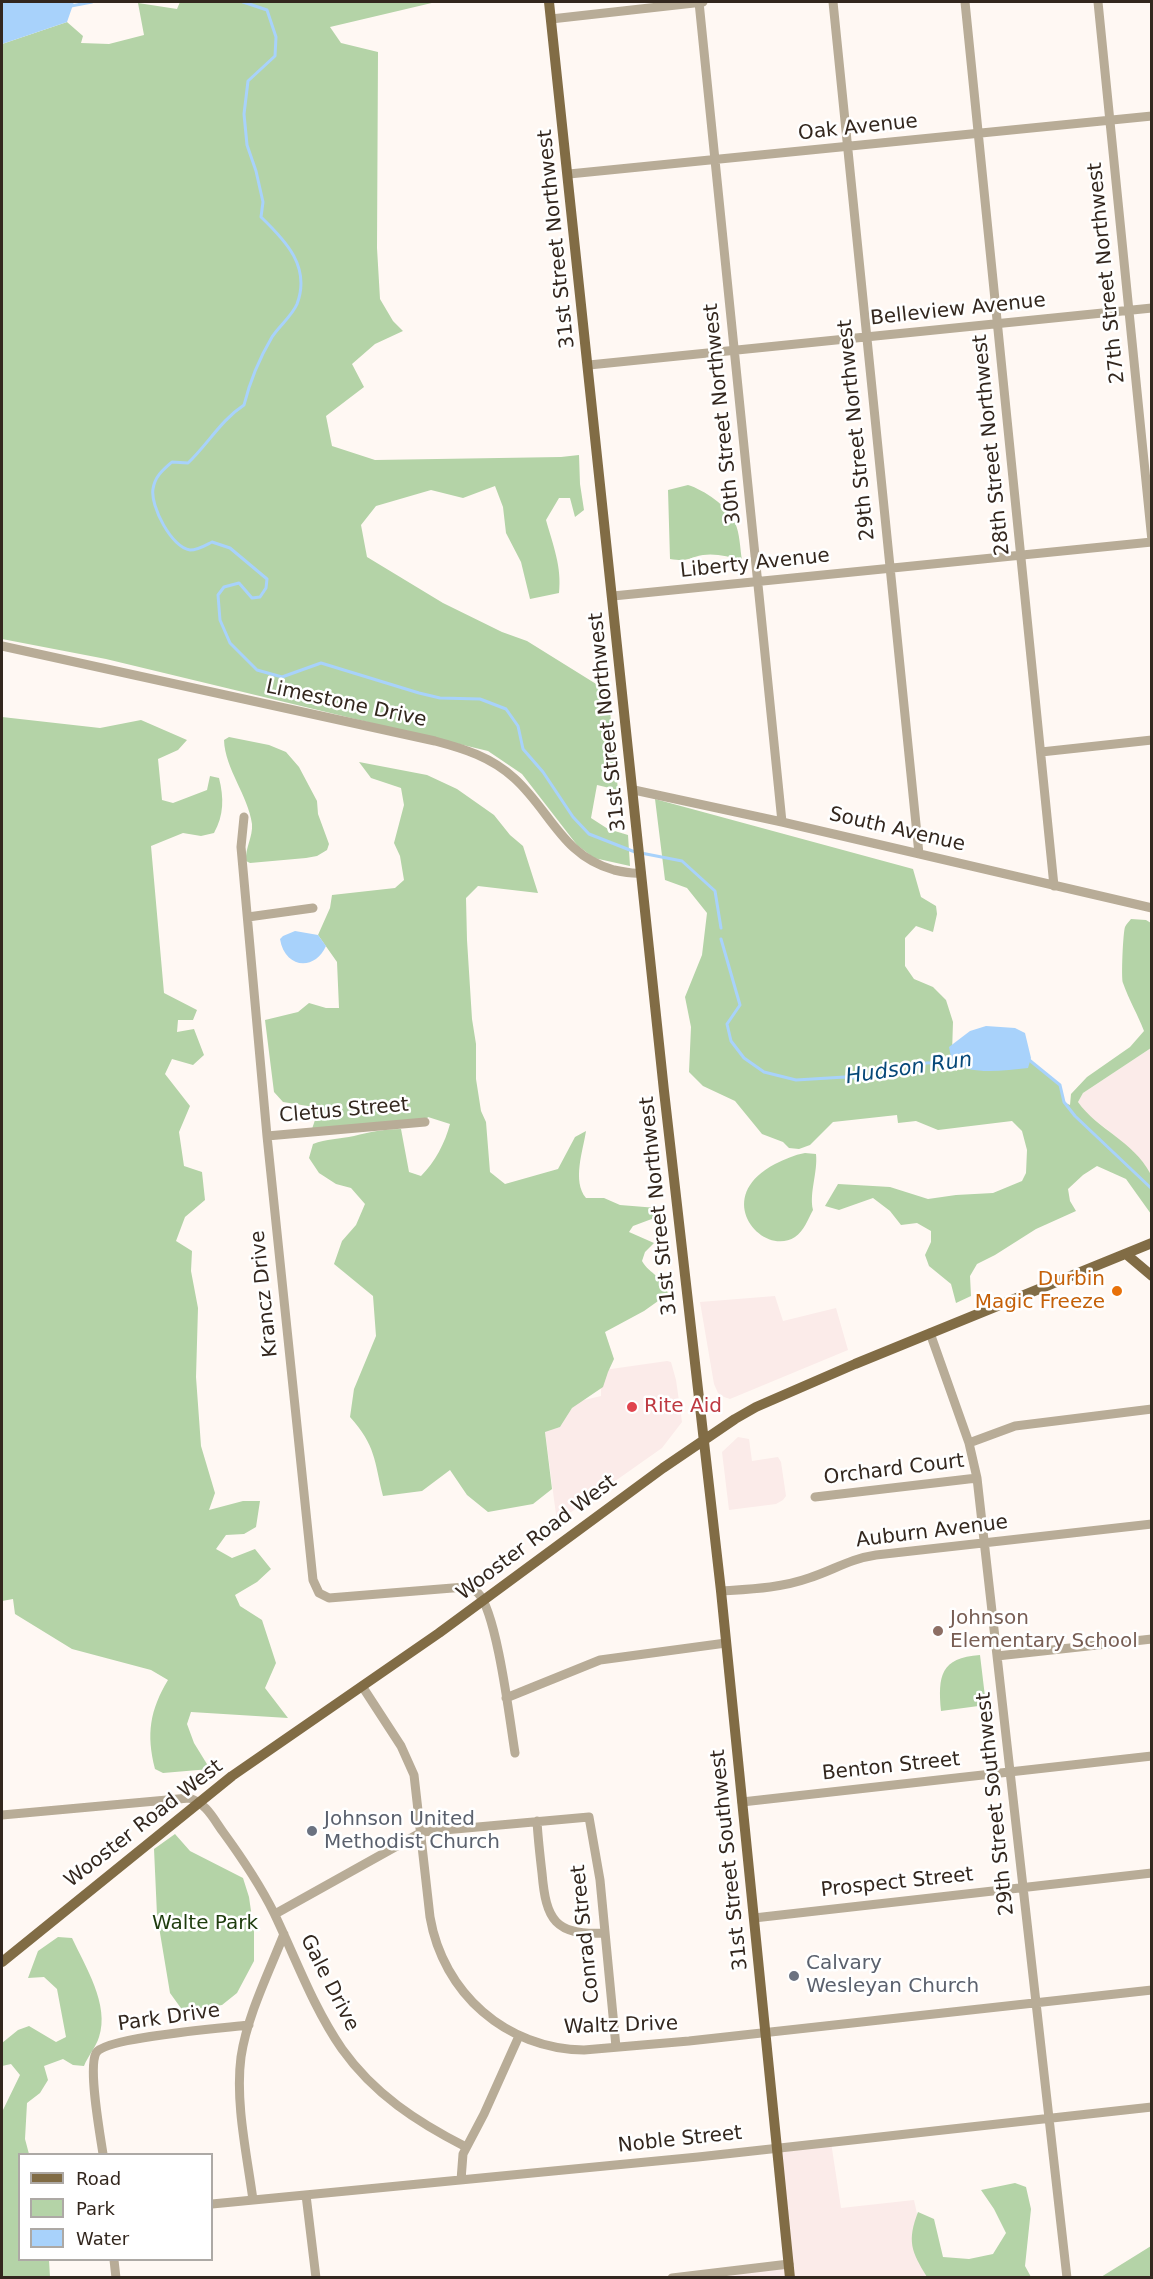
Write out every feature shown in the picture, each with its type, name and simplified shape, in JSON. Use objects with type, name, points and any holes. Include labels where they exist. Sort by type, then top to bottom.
[{"type":"main road","name":"31st Street Northwest","points":[[549,2],[569,174],[641,873],[704,1440]]},
{"type":"main road","name":"Wooster Road West","points":[[2,1962],[232,1776],[483,1601],[704,1440],[756,1407],[1152,1243]]},
{"type":"main road","points":[[1126,1254],[1152,1276]]},
{"type":"main road","name":"31st Street Southwest","points":[[704,1440],[790,2277]]},
{"type":"street","name":"30th Street Northwest","points":[[699,2],[782,822]]},
{"type":"street","points":[[551,19],[706,2]]},
{"type":"street","name":"29th Street Northwest","points":[[833,2],[919,854]]},
{"type":"street","name":"28th Street Northwest","points":[[965,2],[1054,886]]},
{"type":"street","name":"27th Street Northwest","points":[[1098,2],[1152,541]]},
{"type":"street","name":"Oak Avenue","points":[[569,174],[1152,116]]},
{"type":"street","name":"Belleview Avenue","points":[[588,365],[1152,308]]},
{"type":"street","name":"Liberty Avenue","points":[[613,596],[1152,541]]},
{"type":"street","name":"Limestone Drive","points":[[2,646],[435,741],[474,752],[490,760],[515,779],[568,844],[584,857],[611,869],[641,873]]},
{"type":"street","points":[[1041,752],[1152,740]]},
{"type":"street","name":"South Avenue","points":[[634,790],[1152,908]]},
{"type":"street","name":"Krancz Drive","points":[[244,817],[241,847],[267,1136],[311,1568],[315,1588],[324,1597],[340,1599],[465,1587],[473,1589],[483,1601]]},
{"type":"street","points":[[248,916],[313,908]]},
{"type":"street","name":"Cletus Street","points":[[267,1136],[425,1122]]},
{"type":"street","name":"29th Street Southwest","points":[[930,1333],[969,1443],[977,1478],[1067,2277]]},
{"type":"street","points":[[969,1443],[1015,1426],[1152,1409]]},
{"type":"street","name":"Orchard Court","points":[[815,1497],[977,1478]]},
{"type":"street","name":"Auburn Avenue","points":[[720,1591],[786,1585],[861,1557],[1152,1524]]},
{"type":"street","points":[[483,1601],[497,1644],[515,1753]]},
{"type":"street","points":[[997,1656],[1152,1639]]},
{"type":"street","points":[[506,1698],[600,1660],[726,1643]]},
{"type":"street","name":"Waltz Drive","points":[[362,1686],[412,1767],[418,1790],[430,1917],[435,1940],[444,1962],[471,2001],[501,2026],[537,2043],[568,2049],[616,2047],[766,2033],[1152,1990]]},
{"type":"street","name":"Benton Street","points":[[742,1802],[1152,1756]]},
{"type":"street","points":[[2,1815],[189,1798],[201,1801]]},
{"type":"street","name":"Gale Drive","points":[[201,1801],[252,1873],[275,1914],[325,2022],[357,2068],[403,2111],[466,2147]]},
{"type":"street","name":"Conrad Street","points":[[537,1821],[589,1817],[600,1880],[616,2047]]},
{"type":"street","points":[[275,1914],[422,1832],[537,1821],[544,1896],[552,1918],[564,1929],[579,1933],[605,1933]]},
{"type":"street","name":"Prospect Street","points":[[754,1918],[1152,1873]]},
{"type":"street","points":[[253,2200],[240,2079],[241,2055],[249,2025],[284,1934]]},
{"type":"street","name":"Park Drive","points":[[103,2153],[92,2076],[96,2053],[101,2047],[124,2040],[249,2025]]},
{"type":"street","points":[[461,2180],[461,2163],[466,2147],[484,2114],[519,2036]]},
{"type":"street","name":"Noble Street","points":[[213,2204],[778,2148],[1152,2107]]},
{"type":"street","points":[[306,2195],[316,2277]]},
{"type":"street","points":[[114,2261],[117,2277]]},
{"type":"street","points":[[672,2277],[789,2264]]},
{"type":"shaded area","points":[[1151,1048],[1151,1174],[1135,1154],[1086,1113],[1078,1102],[1083,1093]]},
{"type":"shaded area","points":[[775,1296],[783,1321],[836,1308],[848,1350],[730,1399],[724,1397],[718,1393],[714,1384],[700,1302]]},
{"type":"shaded area","points":[[671,1362],[676,1380],[682,1422],[662,1448],[557,1522],[545,1431],[560,1427],[572,1408],[580,1401],[601,1396],[601,1379],[604,1370]]},
{"type":"shaded area","points":[[738,1437],[749,1439],[752,1461],[778,1457],[781,1462],[786,1496],[783,1500],[776,1504],[729,1510],[722,1452]]},
{"type":"shaded area","points":[[831,2142],[841,2208],[914,2200],[931,2277],[724,2278],[723,2272],[788,2264],[778,2149]]},
{"type":"green space","points":[[180,2],[436,2],[330,27],[341,43],[378,52],[377,248],[380,299],[393,321],[403,331],[375,344],[352,364],[364,387],[326,416],[332,446],[375,460],[579,455],[584,510],[575,517],[570,498],[559,498],[546,520],[558,565],[559,593],[530,599],[521,562],[506,533],[503,507],[495,486],[463,498],[431,490],[376,506],[361,525],[367,557],[443,603],[502,632],[527,641],[601,687],[609,701],[618,790],[597,785],[591,818],[608,829],[628,835],[630,866],[594,858],[577,845],[522,774],[488,751],[106,659],[2,639],[2,44],[67,22],[83,36],[81,43],[109,44],[144,35],[138,3],[177,9]]},
{"type":"green space","points":[[688,485],[715,499],[732,517],[738,531],[742,560],[713,555],[685,560],[670,559],[668,490]]},
{"type":"green space","points":[[2,717],[100,728],[141,720],[187,740],[178,750],[158,759],[162,800],[173,803],[207,790],[210,776],[219,778],[221,785],[221,813],[214,833],[201,836],[183,833],[151,846],[164,993],[197,1010],[193,1020],[178,1020],[177,1032],[194,1029],[204,1055],[193,1065],[172,1059],[165,1074],[190,1106],[179,1132],[184,1166],[202,1172],[205,1200],[185,1217],[176,1241],[192,1251],[191,1271],[198,1308],[196,1377],[201,1446],[215,1493],[209,1510],[243,1501],[260,1501],[256,1527],[244,1534],[226,1535],[216,1549],[232,1558],[255,1549],[271,1569],[257,1582],[235,1595],[240,1606],[262,1620],[276,1663],[265,1688],[288,1718],[191,1712],[187,1724],[194,1743],[210,1769],[163,1773],[155,1769],[151,1745],[151,1723],[157,1702],[168,1680],[151,1670],[72,1649],[15,1614],[13,1599],[2,1601]]},
{"type":"green space","points":[[229,737],[269,745],[286,752],[299,767],[317,801],[318,814],[329,844],[327,850],[317,856],[306,858],[250,863],[246,861],[252,824],[250,813],[225,751],[224,740]]},
{"type":"green space","points":[[359,762],[427,775],[457,789],[494,815],[510,835],[523,846],[538,893],[478,886],[466,898],[472,1019],[476,1044],[476,1079],[481,1111],[486,1122],[490,1172],[505,1184],[558,1169],[575,1137],[586,1131],[579,1175],[586,1198],[604,1198],[620,1205],[657,1208],[657,1217],[633,1226],[629,1232],[654,1243],[645,1252],[642,1261],[660,1279],[668,1294],[644,1311],[605,1332],[614,1359],[603,1387],[572,1408],[560,1427],[545,1432],[552,1489],[533,1504],[488,1512],[467,1495],[450,1470],[422,1491],[383,1496],[369,1445],[359,1427],[350,1417],[354,1389],[376,1336],[373,1296],[334,1264],[342,1241],[356,1225],[365,1204],[351,1188],[336,1184],[319,1173],[309,1158],[313,1144],[377,1131],[401,1129],[409,1172],[421,1176],[439,1152],[450,1124],[428,1117],[425,1122],[311,1132],[316,1117],[314,1107],[283,1102],[274,1092],[265,1020],[298,1012],[309,1003],[326,1008],[339,1008],[337,962],[318,935],[330,908],[332,895],[395,888],[404,880],[400,856],[394,843],[404,805],[401,788],[371,778]]},
{"type":"green space","points":[[655,799],[913,869],[921,897],[936,906],[937,914],[933,932],[916,926],[905,938],[905,966],[914,979],[933,987],[946,1000],[953,1022],[952,1053],[956,1071],[967,1063],[1026,1057],[1060,1085],[1064,1102],[1070,1105],[1071,1094],[1087,1077],[1130,1047],[1144,1031],[1123,983],[1123,946],[1125,927],[1131,919],[1146,920],[1151,923],[1151,1048],[1083,1093],[1078,1102],[1086,1112],[1143,1162],[1151,1176],[1151,1214],[1126,1179],[1097,1166],[1068,1189],[1070,1201],[1076,1211],[1036,1229],[977,1264],[970,1276],[971,1296],[956,1303],[951,1284],[929,1266],[925,1255],[931,1242],[931,1231],[917,1223],[901,1225],[890,1211],[873,1198],[839,1210],[825,1206],[838,1184],[890,1187],[928,1199],[993,1193],[1022,1181],[1026,1173],[1027,1150],[1022,1131],[1012,1121],[938,1130],[916,1121],[898,1123],[897,1115],[833,1122],[810,1145],[799,1149],[789,1148],[783,1142],[762,1134],[735,1101],[703,1086],[689,1072],[691,1027],[685,997],[702,955],[707,913],[687,888],[665,880]]},
{"type":"green space","points":[[805,1153],[816,1154],[813,1210],[795,1237],[782,1241],[769,1239],[757,1232],[749,1221],[744,1208],[746,1193],[756,1178],[775,1164]]},
{"type":"green space","points":[[980,1655],[986,1705],[941,1711],[940,1688],[944,1671],[957,1660]]},
{"type":"green space","name":"Walte Park","points":[[175,1834],[190,1851],[243,1878],[249,1897],[254,1932],[254,1961],[237,1993],[222,2005],[183,2011],[170,1993],[157,1915],[154,1849]]},
{"type":"green space","points":[[58,1937],[72,1938],[99,1999],[102,2025],[98,2041],[84,2066],[73,2065],[63,2059],[44,2066],[48,2080],[40,2093],[27,2103],[25,2139],[29,2153],[18,2153],[18,2261],[49,2261],[50,2277],[2,2277],[2,2112],[20,2075],[11,2064],[2,2066],[2,2043],[18,2030],[29,2026],[56,2042],[66,2037],[57,1989],[44,1977],[28,1978],[38,1951]]},
{"type":"green space","points":[[1015,2183],[1026,2187],[1031,2209],[1025,2266],[1031,2277],[927,2277],[912,2246],[918,2212],[934,2219],[943,2257],[969,2259],[993,2254],[1006,2233],[981,2190]]},
{"type":"green space","points":[[1151,2246],[1151,2277],[1101,2277]]},
{"type":"water","points":[[2,2],[74,2],[67,22],[2,44]]},
{"type":"water","points":[[295,931],[318,935],[326,946],[315,960],[308,963],[294,961],[283,949],[280,939]]},
{"type":"water","points":[[986,1026],[1015,1028],[1025,1033],[1031,1058],[1028,1068],[979,1071],[952,1062],[949,1047],[970,1031]]},
{"type":"waterway","name":"Hudson Run","points":[[71,6],[92,2]]},
{"type":"waterway","name":"Hudson Run","points":[[243,2],[267,10],[276,37],[275,56],[248,81],[244,114],[247,145],[263,202],[261,217],[294,256],[301,278],[300,291],[295,308],[272,337],[263,354],[244,405],[221,425],[188,463],[172,462],[158,477],[154,484],[153,496],[159,515],[170,534],[183,548],[193,550],[212,542],[230,548],[267,579],[266,588],[260,597],[252,598],[239,583],[224,587],[218,595],[220,620],[230,643],[257,670],[282,677],[321,663],[419,693],[440,698],[480,699],[506,709],[518,726],[523,749],[543,772],[573,817],[589,834],[635,852]]},
{"type":"waterway","name":"Hudson Run","points":[[641,853],[682,861],[715,891],[721,928]]},
{"type":"waterway","name":"Hudson Run","points":[[721,939],[740,1005],[727,1024],[731,1041],[744,1058],[764,1072],[796,1080],[845,1077],[867,1079],[909,1071],[926,1063],[954,1062]]},
{"type":"waterway","name":"Hudson Run","points":[[1028,1059],[1060,1085],[1064,1102],[1075,1116],[1152,1189]]},
{"type":"place","name":"Durbin Magic Freeze","points":[[1117,1291]]},
{"type":"place","name":"Rite Aid","points":[[632,1407]]},
{"type":"place","name":"Johnson Elementary School","points":[[938,1631]]},
{"type":"place","name":"Johnson United Methodist Church","points":[[312,1831]]},
{"type":"place","name":"Calvary Wesleyan Church","points":[[794,1976]]}]
